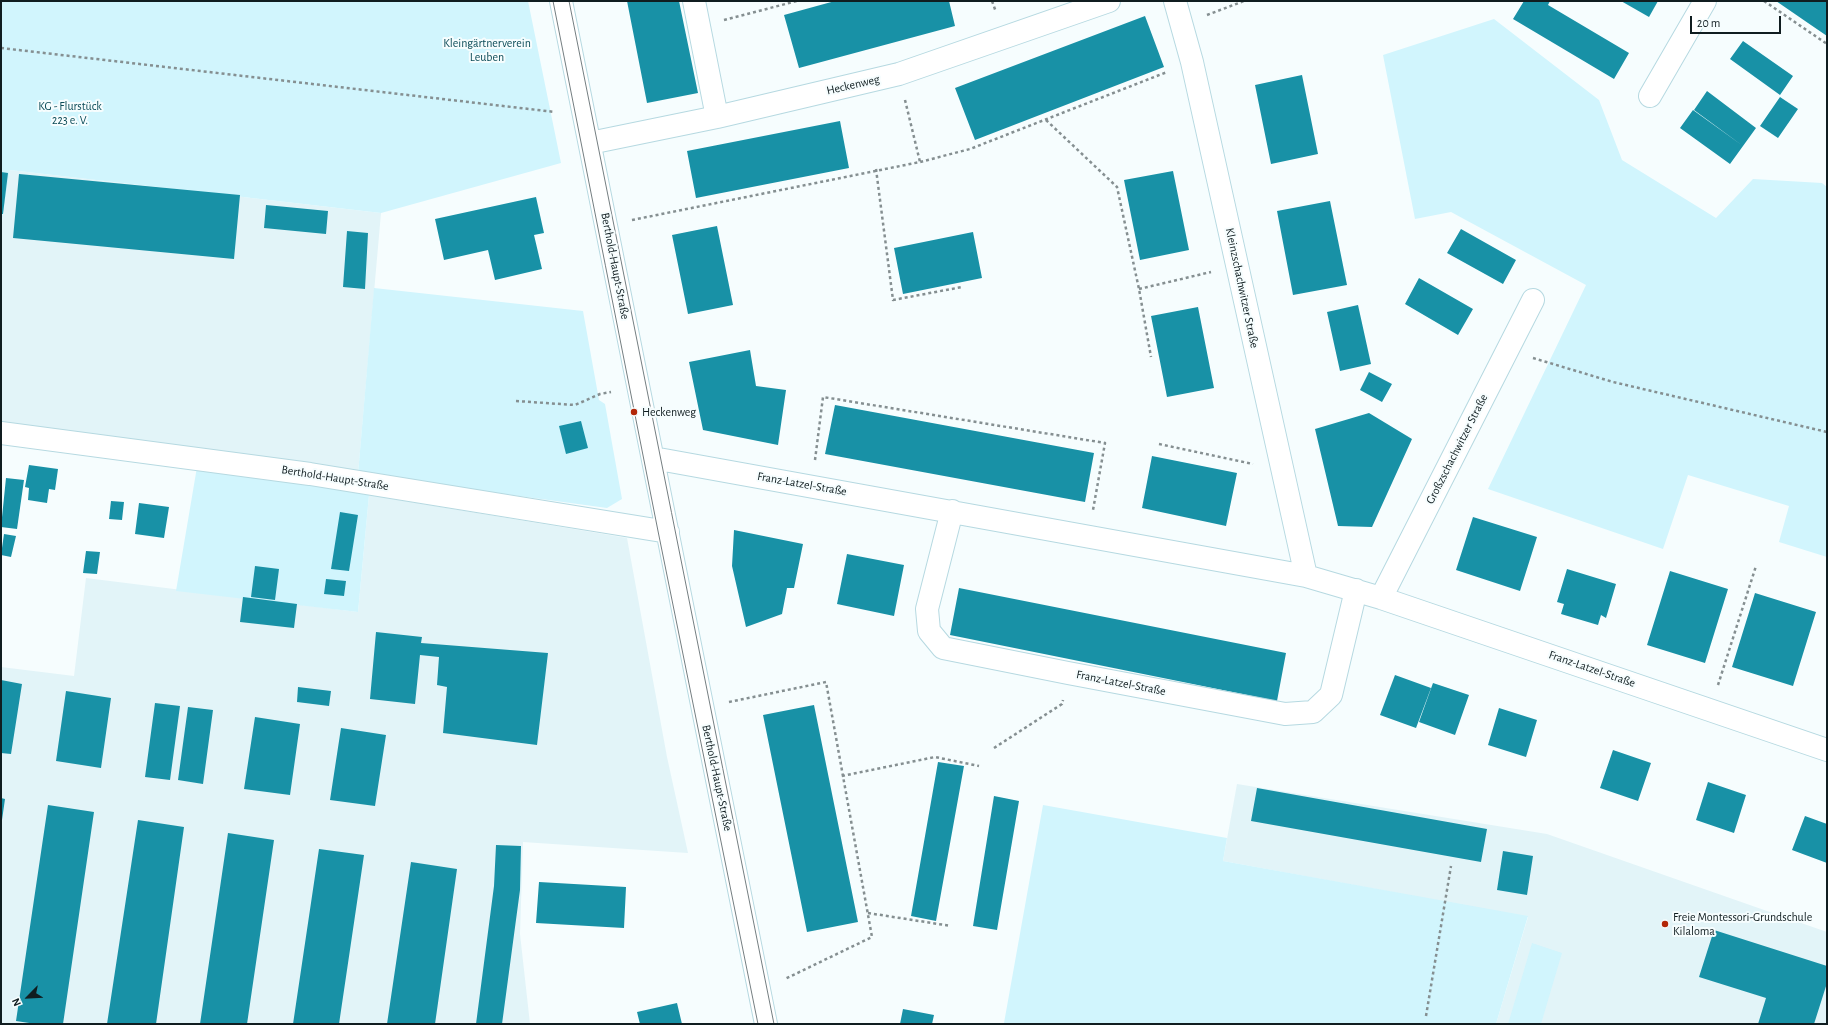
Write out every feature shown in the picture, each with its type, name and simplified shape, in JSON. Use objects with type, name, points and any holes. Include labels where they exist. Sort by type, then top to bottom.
[{"type":"street","name":"Berthold-Haupt-Straße","points":[[561,1],[766,1024]]},
{"type":"street","points":[[694,1],[716,117]]},
{"type":"street","name":"Heckenweg","points":[[590,143],[716,117],[900,74],[1110,1]]},
{"type":"street","name":"Kleinzschachwitzer Straße","points":[[1175,1],[1183,25],[1192,62],[1306,576]]},
{"type":"street","points":[[1650,96],[1705,1]]},
{"type":"street","name":"Großzschachwitzer Straße","points":[[1381,598],[1533,300]]},
{"type":"street","name":"Berthold-Haupt-Straße","points":[[1,433],[310,474],[668,532]]},
{"type":"street","name":"Franz-Latzel-Straße","points":[[653,458],[1306,576],[1381,598],[1827,750]]},
{"type":"street","name":"Franz-Latzel-Straße","points":[[952,511],[927,609],[929,631],[943,648],[1068,673],[1285,714],[1313,712],[1331,695],[1356,590]]},
{"type":"path","points":[[699,27],[797,1]]},
{"type":"path","points":[[1183,25],[1244,1]]},
{"type":"path","points":[[1764,1],[1827,44]]},
{"type":"path","points":[[1,48],[584,115]]},
{"type":"path","points":[[606,225],[876,169],[920,162],[970,149],[1192,62]]},
{"type":"path","points":[[900,74],[920,162]]},
{"type":"path","points":[[1046,120],[1117,187],[1151,357]]},
{"type":"path","points":[[876,169],[893,300],[962,287]]},
{"type":"path","points":[[1138,289],[1237,265]]},
{"type":"path","points":[[1508,350],[1613,382],[1827,432]]},
{"type":"path","points":[[516,401],[575,405],[600,394],[639,387]]},
{"type":"path","points":[[811,486],[824,397],[1105,443],[1088,537]]},
{"type":"path","points":[[1159,444],[1283,471]]},
{"type":"path","points":[[1710,710],[1756,566]]},
{"type":"path","points":[[994,748],[1062,704],[1068,673]]},
{"type":"path","points":[[703,708],[826,682],[872,937],[760,991]]},
{"type":"path","points":[[842,776],[935,757],[979,766]]},
{"type":"path","points":[[1426,1016],[1451,866]]},
{"type":"path","points":[[868,913],[951,926]]},
{"type":"shaded area","points":[[10,170],[381,213],[358,474],[1,424],[1,229]]},
{"type":"shaded area","points":[[369,495],[627,538],[667,757],[688,853],[523,842],[520,934],[530,1024],[1,1024],[1,667],[74,676],[86,578],[358,612]]},
{"type":"shaded area","name":"Freie Montessori-Grundschule Kilaloma","points":[[1237,784],[1547,834],[1827,932],[1827,1024],[1496,1024],[1528,917],[1223,861]]},
{"type":"green space","name":"KG - Flurstück 223 e. V.","points":[[1,1],[528,1],[561,163],[381,213],[10,170],[1,229]]},
{"type":"green space","points":[[1494,19],[1599,100],[1622,160],[1716,218],[1753,179],[1822,183],[1827,187],[1827,557],[1779,542],[1789,506],[1688,475],[1663,549],[1488,489],[1586,285],[1451,212],[1415,219],[1383,55]]},
{"type":"green space","points":[[374,288],[583,311],[599,400],[605,404],[622,499],[607,508],[358,474]]},
{"type":"green space","points":[[197,467],[369,495],[358,612],[176,591]]},
{"type":"green space","points":[[1043,805],[1227,838],[1223,861],[1528,916],[1496,1024],[1004,1023]]},
{"type":"green space","points":[[1532,943],[1562,953],[1541,1024],[1508,1024]]},
{"type":"building","points":[[627,1],[679,1],[698,93],[647,103]]},
{"type":"building","points":[[835,1],[949,1],[955,26],[799,68],[784,15]]},
{"type":"building","points":[[1524,1],[1550,1],[1548,5],[1629,53],[1614,79],[1513,19]]},
{"type":"building","points":[[1621,1],[1658,1],[1649,17]]},
{"type":"building","points":[[1776,1],[1827,1],[1827,36],[1808,23]]},
{"type":"building","points":[[1145,16],[1164,67],[975,140],[955,88]]},
{"type":"building","points":[[1743,41],[1793,76],[1780,95],[1730,59]]},
{"type":"building","points":[[1302,75],[1318,154],[1271,164],[1255,85]]},
{"type":"building","points":[[1707,91],[1756,128],[1743,146],[1694,110]]},
{"type":"building","points":[[1780,97],[1798,109],[1778,138],[1760,126]]},
{"type":"building","points":[[1693,110],[1743,146],[1730,164],[1680,128]]},
{"type":"building","points":[[840,121],[849,168],[696,198],[687,151]]},
{"type":"building","points":[[1173,171],[1189,250],[1140,260],[1124,180]]},
{"type":"building","points":[[1,172],[8,173],[3,214],[1,214]]},
{"type":"building","points":[[19,174],[240,195],[234,259],[13,238]]},
{"type":"building","points":[[536,197],[544,233],[534,235],[542,269],[495,280],[488,250],[444,260],[435,219]]},
{"type":"building","points":[[1330,201],[1347,285],[1293,295],[1277,211]]},
{"type":"building","points":[[266,205],[328,211],[326,234],[264,228]]},
{"type":"building","points":[[717,226],[733,305],[688,314],[672,235]]},
{"type":"building","points":[[1461,229],[1516,260],[1503,284],[1447,253]]},
{"type":"building","points":[[347,231],[368,233],[365,289],[343,287]]},
{"type":"building","points":[[973,232],[982,278],[903,294],[894,248]]},
{"type":"building","points":[[1419,278],[1473,309],[1458,335],[1405,304]]},
{"type":"building","points":[[1358,305],[1371,364],[1340,371],[1327,312]]},
{"type":"building","points":[[1198,307],[1214,388],[1167,397],[1151,316]]},
{"type":"building","points":[[750,350],[756,386],[786,390],[778,445],[703,430],[689,362]]},
{"type":"building","points":[[1369,372],[1392,384],[1382,402],[1360,390]]},
{"type":"building","points":[[835,405],[1094,453],[1085,502],[825,454]]},
{"type":"building","points":[[1369,413],[1412,439],[1372,527],[1338,526],[1315,429]]},
{"type":"building","points":[[581,421],[588,448],[566,454],[559,426]]},
{"type":"building","points":[[1152,456],[1237,473],[1226,526],[1142,508]]},
{"type":"building","points":[[29,465],[58,469],[55,490],[49,489],[47,503],[28,500],[29,488],[25,487]]},
{"type":"building","points":[[6,478],[24,480],[17,529],[1,527]]},
{"type":"building","points":[[111,501],[124,502],[122,520],[109,519]]},
{"type":"building","points":[[139,503],[169,507],[164,538],[135,534]]},
{"type":"building","points":[[340,512],[358,515],[349,571],[331,569]]},
{"type":"building","points":[[1473,517],[1537,537],[1520,591],[1456,570]]},
{"type":"building","points":[[734,530],[803,544],[794,588],[787,588],[782,614],[746,627],[732,566]]},
{"type":"building","points":[[4,534],[16,536],[11,557],[1,555]]},
{"type":"building","points":[[86,551],[100,552],[97,574],[83,573]]},
{"type":"building","points":[[847,554],[904,565],[894,616],[837,604]]},
{"type":"building","points":[[255,566],[279,569],[275,600],[251,597]]},
{"type":"building","points":[[1567,569],[1616,584],[1606,618],[1601,615],[1598,625],[1561,614],[1564,604],[1557,602]]},
{"type":"building","points":[[1670,571],[1728,589],[1705,663],[1647,645]]},
{"type":"building","points":[[326,579],[346,581],[344,596],[324,594]]},
{"type":"building","points":[[959,588],[1286,653],[1277,701],[950,635]]},
{"type":"building","points":[[1755,593],[1816,612],[1793,686],[1732,667]]},
{"type":"building","points":[[243,597],[297,604],[294,628],[240,622]]},
{"type":"building","points":[[376,632],[422,637],[421,643],[548,653],[537,745],[443,733],[447,687],[437,685],[439,657],[420,655],[415,704],[370,699]]},
{"type":"building","points":[[1395,675],[1431,688],[1416,728],[1380,715]]},
{"type":"building","points":[[1,680],[22,684],[11,754],[1,753]]},
{"type":"building","points":[[1433,683],[1469,695],[1455,735],[1419,722]]},
{"type":"building","points":[[298,687],[331,691],[329,706],[297,702]]},
{"type":"building","points":[[66,691],[111,698],[101,768],[56,761]]},
{"type":"building","points":[[155,703],[180,706],[170,780],[145,777]]},
{"type":"building","points":[[814,705],[858,922],[807,932],[763,715]]},
{"type":"building","points":[[188,707],[213,710],[203,784],[178,780]]},
{"type":"building","points":[[1499,708],[1537,720],[1526,757],[1488,745]]},
{"type":"building","points":[[255,717],[300,724],[290,795],[244,789]]},
{"type":"building","points":[[341,728],[386,735],[375,806],[330,800]]},
{"type":"building","points":[[1613,750],[1651,763],[1638,801],[1600,788]]},
{"type":"building","points":[[938,762],[964,766],[936,921],[911,916]]},
{"type":"building","points":[[1708,782],[1746,795],[1734,833],[1696,820]]},
{"type":"building","points":[[1257,788],[1487,829],[1481,862],[1251,821]]},
{"type":"building","points":[[994,796],[1019,801],[997,930],[973,926]]},
{"type":"building","points":[[1,798],[5,799],[2,820],[1,820]]},
{"type":"building","points":[[48,805],[94,812],[63,1024],[36,1024],[16,1021]]},
{"type":"building","points":[[1805,816],[1827,824],[1827,863],[1792,850]]},
{"type":"building","points":[[138,820],[184,827],[156,1024],[107,1024]]},
{"type":"building","points":[[228,833],[274,840],[247,1024],[200,1024]]},
{"type":"building","points":[[496,845],[521,846],[520,890],[502,1024],[476,1024],[494,886]]},
{"type":"building","points":[[319,849],[364,855],[339,1024],[293,1024]]},
{"type":"building","points":[[1503,851],[1533,856],[1527,895],[1497,890]]},
{"type":"building","points":[[411,862],[457,869],[435,1024],[387,1024]]},
{"type":"building","points":[[539,882],[626,887],[624,928],[536,923]]},
{"type":"building","points":[[1714,930],[1827,966],[1827,983],[1814,1024],[1758,1024],[1766,998],[1699,977]]},
{"type":"building","points":[[677,1003],[682,1024],[640,1024],[637,1012]]},
{"type":"building","points":[[903,1009],[934,1015],[932,1024],[900,1024]]},
{"type":"tram line","points":[[553,1],[758,1024]]},
{"type":"tram line","points":[[569,1],[774,1024]]},
{"type":"place","name":"Heckenweg","points":[[634,412]]},
{"type":"place","name":"Freie Montessori-Grundschule Kilaloma","points":[[1665,924]]},
{"type":"park label","name":"Kleingärtnerverein Leuben","points":[[487,50]]}]
